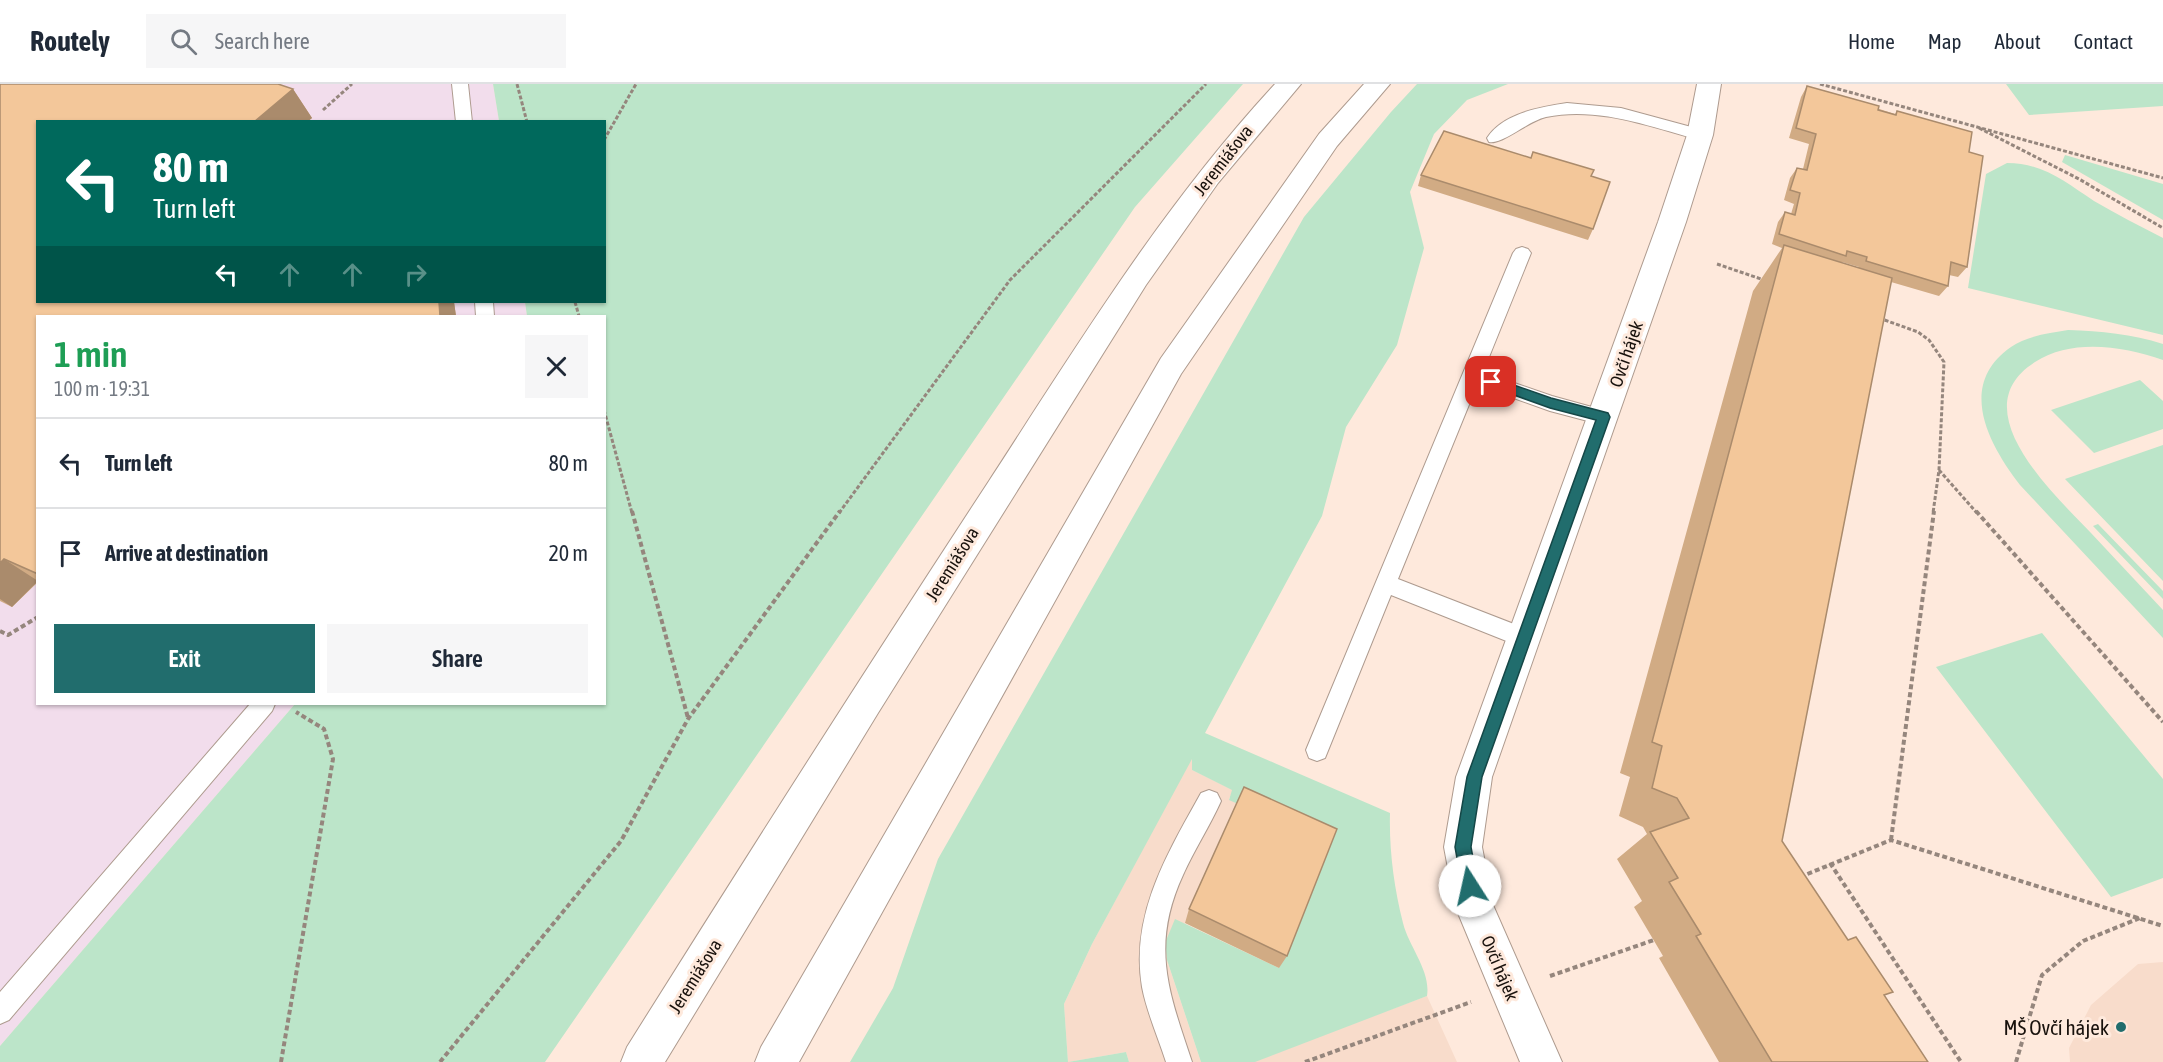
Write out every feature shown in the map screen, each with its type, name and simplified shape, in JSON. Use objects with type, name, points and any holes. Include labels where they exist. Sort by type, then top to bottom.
[{"type":"main road","name":"Jeremiášova","points":[[642,1062],[817,777],[1093,344],[1180,215],[1248,126],[1289,84]]},
{"type":"main road","points":[[776,1062],[1171,366],[1328,140],[1378,84]]},
{"type":"main road","name":"Ovčí hájek","points":[[1541,1062],[1473,906],[1463,847],[1474,777],[1604,417],[1700,135],[1709,84]]},
{"type":"lane","points":[[460,84],[464,120]]},
{"type":"lane","points":[[1496,138],[1508,126],[1529,115],[1572,109],[1622,114],[1700,135]]},
{"type":"lane","points":[[1317,750],[1522,253]]},
{"type":"lane","points":[[1471,375],[1550,403],[1604,417]]},
{"type":"lane","points":[[1386,584],[1524,638]]},
{"type":"lane","points":[[0,1011],[263,705]]},
{"type":"lane","points":[[1179,1062],[1155,988],[1151,946],[1158,903],[1209,801]]},
{"type":"path","points":[[323,110],[352,84]]},
{"type":"path","points":[[517,84],[526,120]]},
{"type":"path","points":[[606,136],[636,84]]},
{"type":"path","points":[[440,1062],[621,841],[688,719],[1010,280],[1206,84]]},
{"type":"path","points":[[1820,84],[2163,178]]},
{"type":"path","points":[[1972,124],[2079,179],[2163,228]]},
{"type":"path","points":[[1717,264],[1773,283]]},
{"type":"path","points":[[1875,317],[1918,332],[1929,340],[1944,362],[1939,470],[1891,840]]},
{"type":"path","points":[[606,418],[688,719]]},
{"type":"path","points":[[1939,470],[2163,722]]},
{"type":"path","points":[[0,631],[8,635],[36,617]]},
{"type":"path","points":[[281,1062],[333,759],[324,729],[293,710]]},
{"type":"path","points":[[1789,882],[1830,863],[1891,840],[2163,926]]},
{"type":"path","points":[[1830,863],[1961,1062]]},
{"type":"path","points":[[2016,1062],[2042,975],[2083,941],[2140,918]]},
{"type":"path","points":[[1549,977],[1654,940]]},
{"type":"path","points":[[1305,1062],[1473,1001]]},
{"type":"shaded area","points":[[0,84],[493,84],[499,120],[36,120],[36,303],[525,303],[527,315],[36,315],[36,705],[294,705],[0,1046]]},
{"type":"shaded area","points":[[1192,757],[1192,770],[1233,790],[1229,799],[1238,804],[1279,968],[1185,923],[1167,960],[1201,1062],[1129,1062],[1126,1052],[1068,1062],[1064,1004],[1092,944]]},
{"type":"shaded area","name":"MŠ Ovčí hájek","points":[[2163,962],[2163,1062],[2070,1062],[2069,1048],[2091,1005],[2138,964]]},
{"type":"shaded area","points":[[1427,996],[1457,1062],[1249,1062]]},
{"type":"green space","points":[[493,84],[1243,84],[1135,207],[545,1062],[0,1062],[0,1046],[294,705],[606,705],[606,315],[527,315],[525,303],[606,303],[606,120],[499,120]]},
{"type":"green space","points":[[1417,84],[1508,84],[1467,100],[1434,134],[1410,192],[1424,248],[1397,345],[1346,427],[1322,516],[1205,733],[1390,813],[1391,855],[1397,896],[1406,932],[1426,977],[1427,996],[1255,1062],[1201,1062],[1167,960],[1165,943],[1175,919],[1279,968],[1238,804],[1229,800],[1232,790],[1192,770],[1192,759],[1092,944],[1064,1004],[1068,1062],[850,1062],[893,988],[938,859],[1304,217]]},
{"type":"green space","points":[[2006,84],[2163,84],[2163,106],[2029,115]]},
{"type":"green space","points":[[2065,155],[2163,184],[2163,220],[2062,162]]},
{"type":"green space","points":[[2007,163],[2032,166],[2043,170],[2102,206],[2163,238],[2163,335],[1968,288],[1986,174]]},
{"type":"green space","points":[[2068,330],[2116,334],[2163,344],[2163,360],[2131,351],[2098,347],[2081,347],[2049,354],[2035,362],[2014,381],[2007,403],[2010,427],[2021,451],[2038,475],[2163,610],[2163,638],[2020,485],[1998,452],[1983,415],[1982,397],[1985,379],[1994,362],[2011,347],[2024,340]]},
{"type":"green space","points":[[2140,380],[2163,401],[2163,429],[2094,453],[2051,410]]},
{"type":"green space","points":[[2163,445],[2163,581],[2065,479]]},
{"type":"green space","points":[[2098,524],[2163,591],[2163,599],[2093,526]]},
{"type":"green space","points":[[2042,633],[2163,779],[2163,878],[2111,897],[1936,667]]},
{"type":"green space","points":[[1126,1052],[1129,1062],[1068,1062]]},
{"type":"building","points":[[0,84],[278,84],[293,89],[256,120],[36,120],[36,303],[439,303],[440,315],[36,315],[36,573],[4,559],[0,563]]},
{"type":"building","points":[[1807,86],[1879,106],[1878,110],[1896,115],[1897,111],[1972,132],[1969,152],[1983,156],[1967,267],[1951,262],[1948,286],[1866,261],[1867,257],[1847,251],[1846,256],[1779,234],[1785,212],[1795,215],[1800,193],[1790,190],[1797,168],[1807,170],[1816,134],[1796,128]]},
{"type":"building","points":[[1444,131],[1531,158],[1533,152],[1594,170],[1591,176],[1610,182],[1593,229],[1421,175]]},
{"type":"building","points":[[1784,245],[1892,278],[1782,841],[1848,940],[1856,937],[1893,992],[1884,995],[1928,1062],[1772,1062],[1696,936],[1701,934],[1669,882],[1678,878],[1650,832],[1689,818],[1677,798],[1652,788],[1662,746],[1652,742]]},
{"type":"building","points":[[1244,787],[1337,829],[1287,956],[1189,909]]},
{"type":"place","name":"MŠ Ovčí hájek","points":[[2121,1027]]},
{"type":"route","points":[[1470,886],[1463,847],[1474,777],[1604,417],[1550,403],[1491,382]]}]
